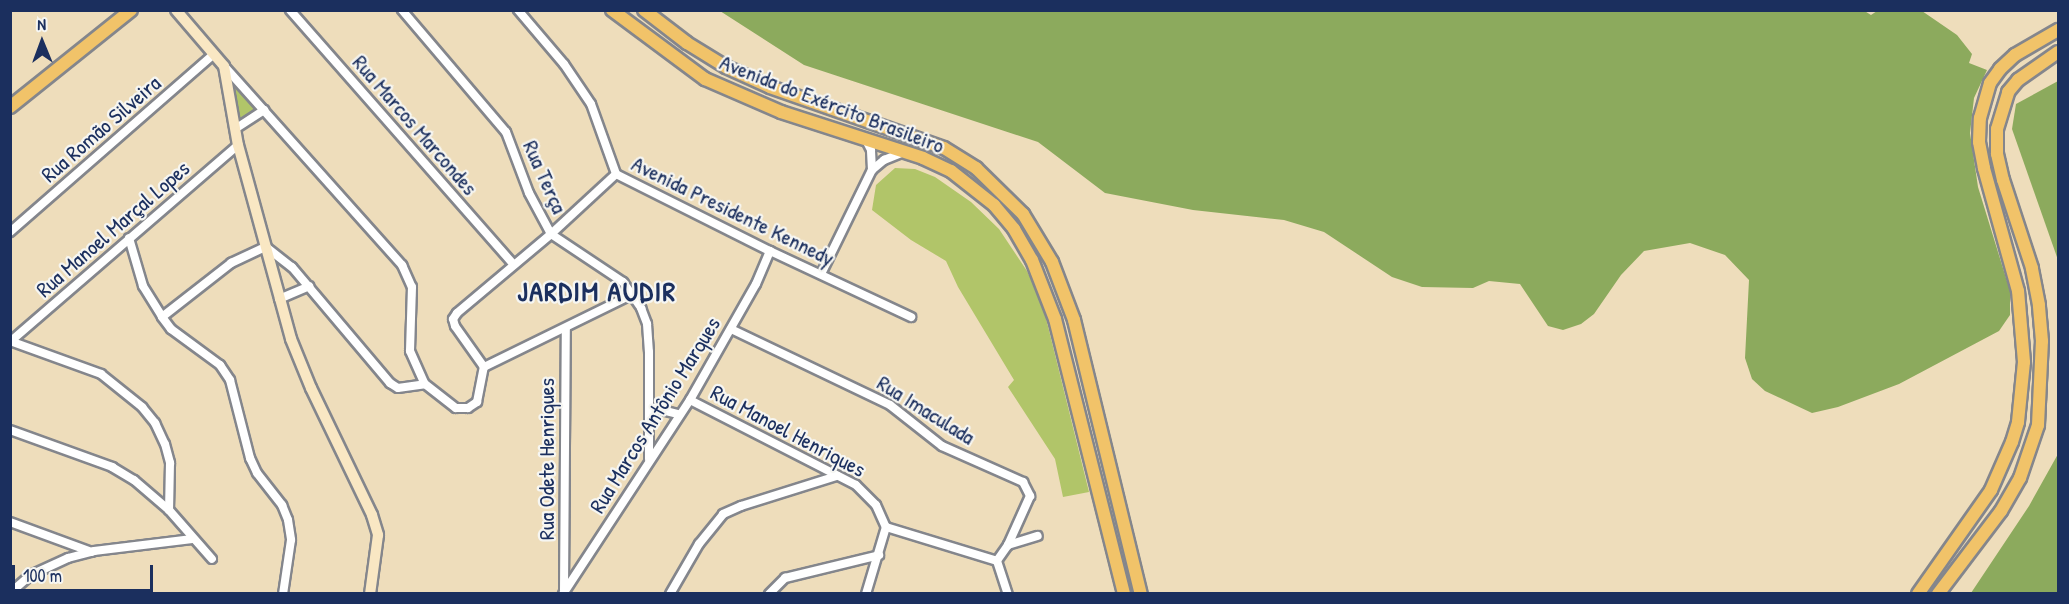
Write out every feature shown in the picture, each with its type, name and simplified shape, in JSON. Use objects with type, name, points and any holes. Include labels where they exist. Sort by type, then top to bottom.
[{"type":"main road","points":[[10,107],[131,10]]},
{"type":"main road","points":[[177,10],[224,66],[238,145],[291,339],[307,379],[372,515],[378,535],[370,594]]},
{"type":"main road","name":"Avenida do Exército Brasileiro","points":[[612,10],[705,79],[781,112],[867,142],[923,158],[951,171],[994,205],[1014,230],[1032,260],[1055,319],[1124,594]]},
{"type":"main road","name":"Avenida do Exército Brasileiro","points":[[644,10],[687,43],[737,72],[770,87],[945,148],[976,168],[1023,214],[1052,262],[1074,320],[1141,594]]},
{"type":"main road","points":[[1918,594],[1990,490],[2012,442],[2022,394],[2024,362],[2018,291],[1992,204],[1979,142],[1984,98],[1990,83],[2000,69],[2015,55],[2058,30]]},
{"type":"main road","points":[[1938,594],[2001,511],[2020,478],[2038,425],[2043,341],[2039,305],[2032,268],[2003,180],[1997,154],[1997,129],[2008,93],[2018,80],[2058,52]]},
{"type":"main road","points":[[923,158],[945,148]]},
{"type":"street","name":"Rua Marcos Marcondes","points":[[290,10],[513,264]]},
{"type":"street","name":"Rua Terça","points":[[402,10],[506,132],[529,193],[551,234],[624,282],[633,294],[647,324],[649,459]]},
{"type":"street","name":"Avenida Presidente Kennedy","points":[[518,10],[564,64],[591,104],[616,174],[770,251],[911,317]]},
{"type":"street","name":"Rua Romão Silveira","points":[[10,232],[214,54]]},
{"type":"street","points":[[224,66],[402,265],[412,287],[410,351],[425,384],[456,408],[468,408],[477,402],[484,367],[454,326],[453,319],[457,313],[551,234],[616,174]]},
{"type":"street","points":[[235,129],[264,110]]},
{"type":"street","points":[[867,142],[871,150],[872,170]]},
{"type":"street","name":"Rua Manoel Marçal Lopes","points":[[11,341],[238,145]]},
{"type":"street","points":[[821,274],[872,170],[884,160],[901,153]]},
{"type":"street","points":[[129,238],[144,286],[162,317],[171,329],[219,364],[230,380],[249,458],[257,473],[282,504],[288,520],[291,540],[283,594]]},
{"type":"street","points":[[162,317],[231,263],[266,247],[292,267],[390,383],[398,387],[425,384]]},
{"type":"street","name":"Rua Marcos Antônio Marques","points":[[564,592],[649,459],[690,400],[756,284],[770,251]]},
{"type":"street","points":[[279,299],[309,286]]},
{"type":"street","points":[[484,367],[633,294]]},
{"type":"street","name":"Rua Odete Henriques","points":[[564,592],[566,328]]},
{"type":"street","name":"Rua Imaculada","points":[[731,329],[890,405],[942,446],[1023,482],[1030,496],[1008,545],[997,561]]},
{"type":"street","points":[[11,341],[101,374],[142,407],[155,423],[167,453],[169,510]]},
{"type":"street","name":"Rua Manoel Henriques","points":[[690,400],[868,494],[886,527]]},
{"type":"street","points":[[650,407],[679,414]]},
{"type":"street","points":[[10,430],[112,467],[134,480],[169,510],[192,539],[204,548],[212,559]]},
{"type":"street","points":[[670,594],[699,544],[723,514],[741,506],[837,476]]},
{"type":"street","points":[[10,522],[92,552]]},
{"type":"street","points":[[866,594],[886,527],[997,561],[1008,594]]},
{"type":"street","points":[[1008,545],[1038,536]]},
{"type":"street","points":[[10,593],[31,575],[68,558],[92,552],[192,539]]},
{"type":"street","points":[[769,594],[785,578],[879,555]]},
{"type":"green space","points":[[1863,10],[1871,15],[1877,11],[1922,11],[1957,35],[1972,54],[1969,63],[1987,70],[1974,98],[1970,133],[1978,187],[2010,291],[2010,315],[1999,331],[1899,384],[1838,407],[1812,413],[1765,391],[1752,379],[1745,358],[1749,280],[1725,255],[1690,243],[1644,251],[1621,275],[1594,314],[1581,324],[1563,330],[1548,326],[1520,284],[1489,281],[1473,288],[1422,287],[1392,277],[1324,232],[1284,220],[1193,210],[1105,193],[1038,142],[804,65],[720,11]]},
{"type":"green space","points":[[231,81],[255,108],[255,113],[245,120],[239,118]]},
{"type":"green space","points":[[2058,81],[2058,260],[2012,129],[2016,104]]},
{"type":"green space","points":[[895,168],[915,169],[935,177],[971,202],[999,229],[1027,271],[1042,302],[1089,492],[1063,497],[1055,459],[1008,387],[1014,380],[958,287],[946,261],[911,240],[872,210],[876,185]]},
{"type":"green space","points":[[2058,454],[2058,593],[1971,593],[2029,506]]},
{"type":"district","name":"JARDIM AUDIR","points":[[597,291]]}]
